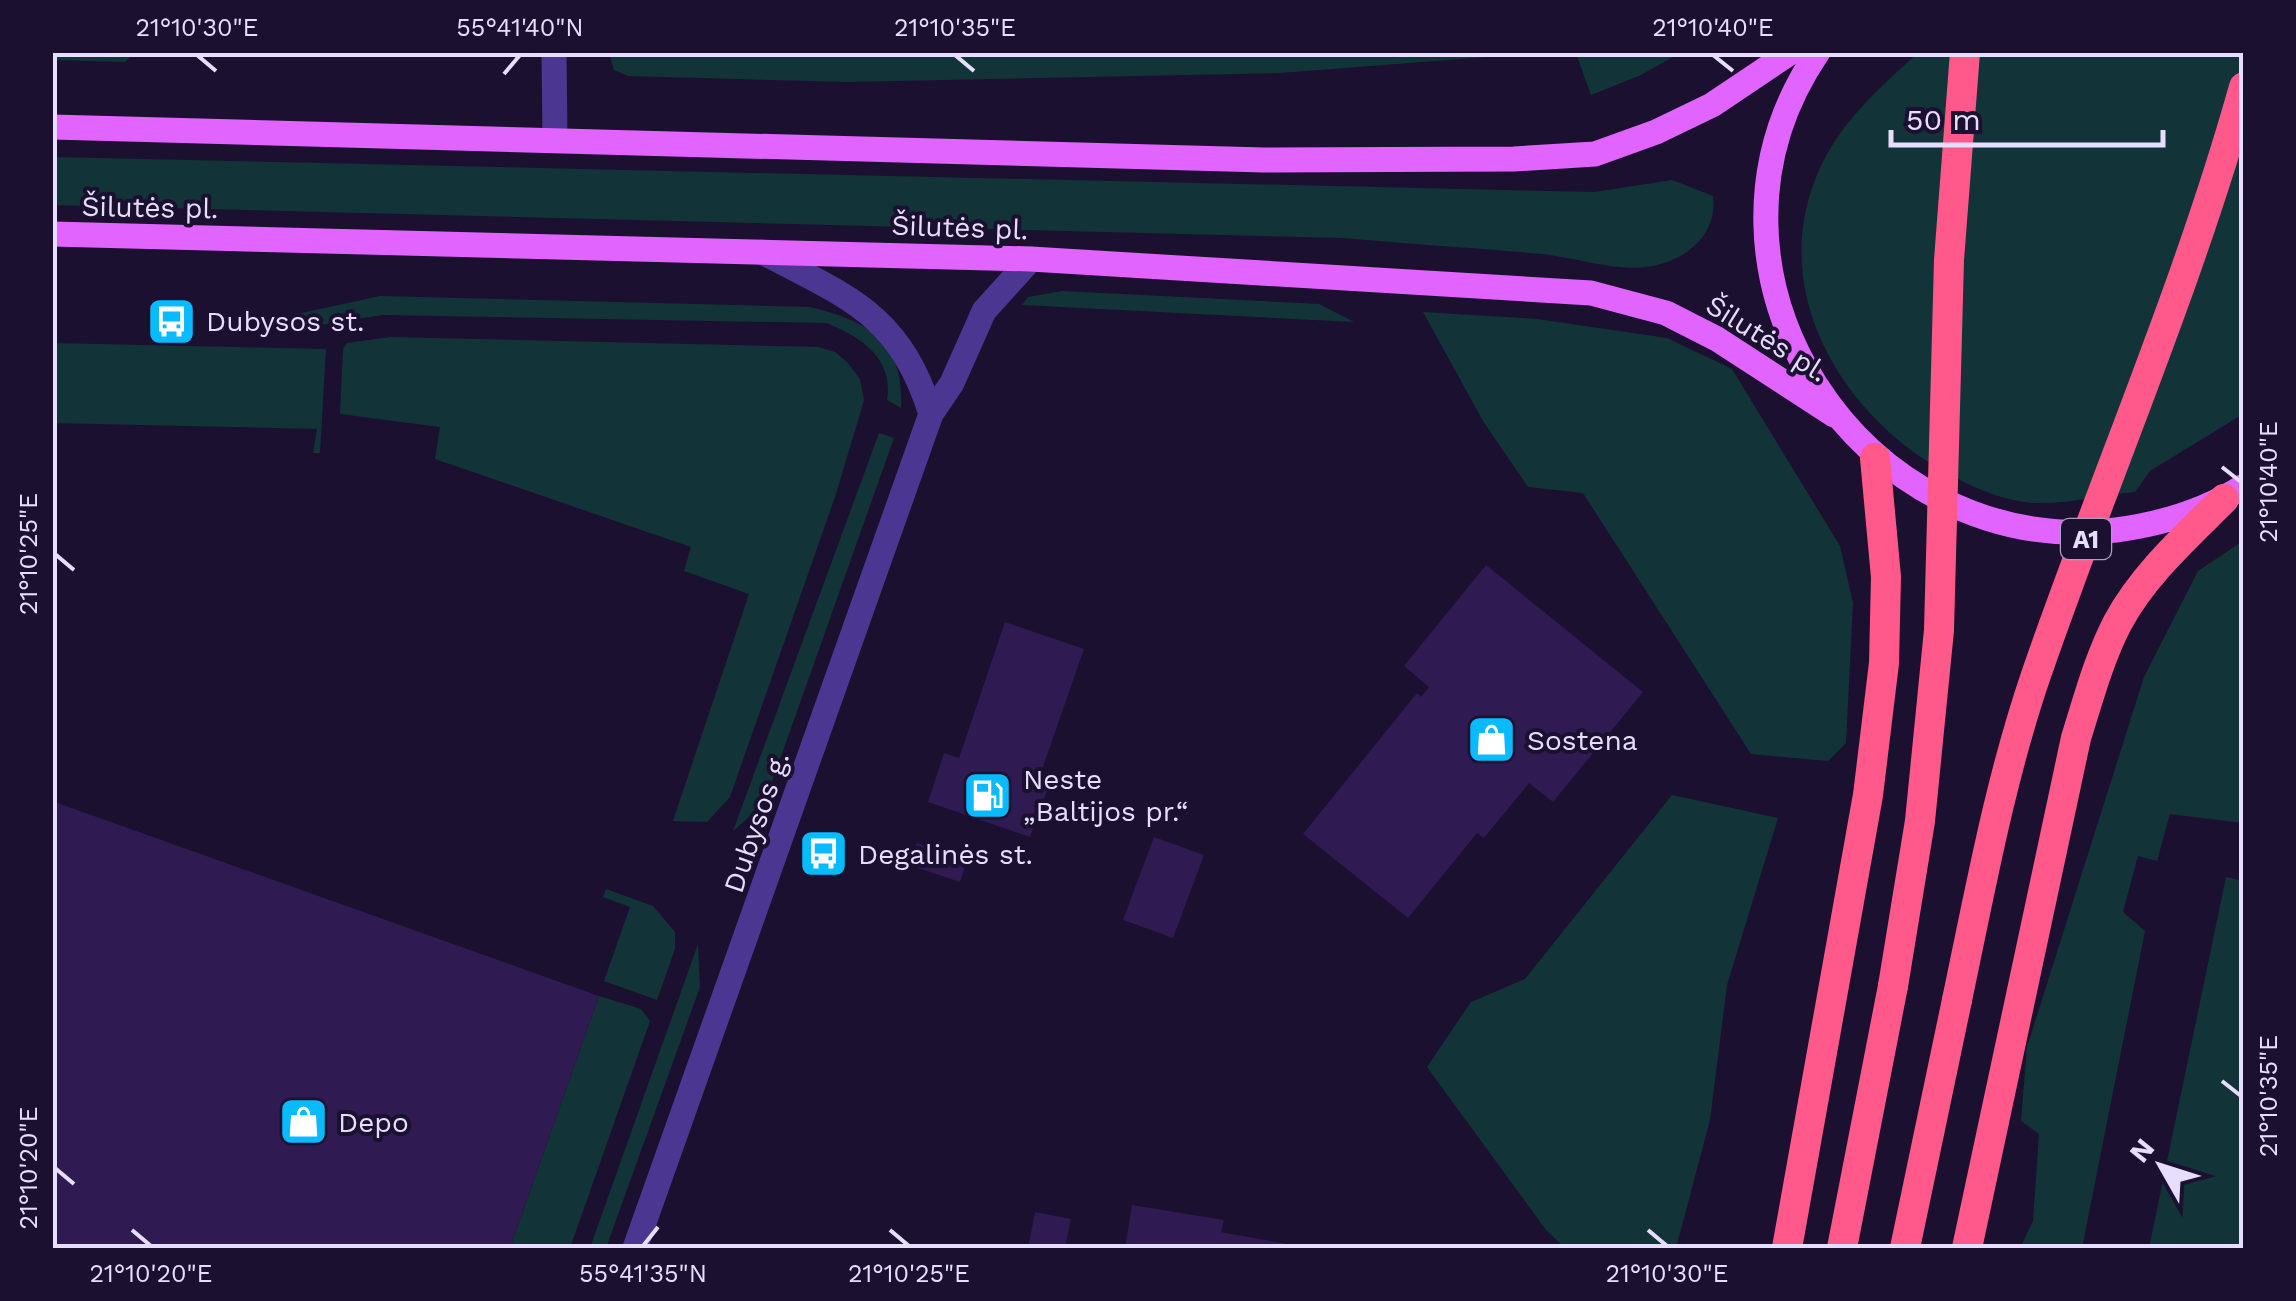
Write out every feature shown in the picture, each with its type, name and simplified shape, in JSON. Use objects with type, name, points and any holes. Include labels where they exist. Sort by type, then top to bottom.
[{"type":"highway","points":[[1842,1248],[1894,986],[1920,821],[1939,630],[1949,260],[1965,52]]},
{"type":"highway","name":"A1","points":[[1905,1248],[1997,812],[2035,678],[2216,187],[2244,87]]},
{"type":"highway","points":[[1787,1248],[1868,795],[1884,663],[1886,578],[1875,458]]},
{"type":"highway","points":[[1967,1248],[2076,738],[2095,678],[2118,623],[2150,574],[2234,492]]},
{"type":"main road","points":[[52,127],[1264,160],[1595,154],[1712,105],[1790,52]]},
{"type":"main road","points":[[1818,52],[1782,125],[1769,185],[1768,247],[1778,307],[1801,364],[1834,415],[1875,458],[1936,500],[2006,526],[2080,534],[2154,525],[2234,492]]},
{"type":"main road","name":"Šilutės pl.","points":[[52,234],[1031,259],[1591,293],[1683,322],[1753,361],[1834,415]]},
{"type":"street","points":[[554,52],[555,140]]},
{"type":"street","points":[[762,252],[856,302],[877,319],[901,345],[919,377],[930,414]]},
{"type":"street","name":"Dubysos g.","points":[[635,1248],[930,414],[952,384],[984,311],[1031,259]]},
{"type":"green space","points":[[53,52],[134,53],[125,62],[53,60]]},
{"type":"green space","points":[[609,52],[1540,53],[1280,73],[847,82],[628,76],[614,70]]},
{"type":"green space","points":[[1576,52],[1680,53],[1641,75],[1591,95]]},
{"type":"green space","points":[[1918,53],[2243,53],[2243,414],[2150,471],[2135,492],[2036,503],[2002,497],[1969,484],[1911,450],[1877,421],[1848,387],[1825,348],[1809,307],[1802,264],[1804,220],[1817,175],[1848,123]]},
{"type":"green space","points":[[53,157],[1595,192],[1672,180],[1713,196],[1713,208],[1702,238],[1685,253],[1664,263],[1634,268],[1542,254],[1342,238],[53,205]]},
{"type":"green space","points":[[1062,291],[1319,304],[1354,322],[1022,305],[1028,297]]},
{"type":"green space","points":[[380,296],[810,307],[849,319],[879,338],[897,366],[901,408],[887,400],[885,372],[872,351],[826,323],[382,315],[320,325],[250,324]]},
{"type":"green space","points":[[1423,312],[1537,319],[1667,338],[1732,369],[1840,546],[1853,603],[1846,743],[1828,761],[1751,754],[1583,493],[1528,487],[1483,421]]},
{"type":"green space","points":[[391,337],[818,347],[835,352],[860,379],[864,400],[836,494],[730,797],[707,822],[673,821],[749,594],[684,571],[691,547],[435,459],[440,427],[340,414],[343,349],[347,343]]},
{"type":"green space","points":[[53,343],[326,349],[320,453],[313,453],[317,429],[53,423]]},
{"type":"green space","points":[[879,433],[894,438],[773,779],[755,812],[733,831]]},
{"type":"green space","points":[[2243,541],[2243,823],[2170,814],[2157,861],[2138,856],[2123,912],[2145,931],[2082,1248],[2020,1248],[2033,1221],[2039,1134],[2021,1121],[2027,1047],[2144,677],[2198,571]]},
{"type":"green space","points":[[1672,795],[1778,818],[1727,985],[1710,1120],[1676,1248],[1565,1248],[1546,1230],[1427,1067],[1471,1002],[1525,979]]},
{"type":"green space","points":[[2226,877],[2244,881],[2243,1248],[2149,1248]]},
{"type":"green space","points":[[606,889],[653,906],[675,932],[675,949],[657,1000],[604,981],[630,907],[603,897]]},
{"type":"green space","points":[[698,944],[700,987],[606,1248],[590,1248]]},
{"type":"green space","points":[[599,996],[641,1009],[650,1021],[570,1248],[510,1248]]},
{"type":"building","name":"Sostena","points":[[1486,565],[1643,692],[1553,802],[1529,783],[1484,838],[1477,833],[1408,918],[1303,834],[1417,693],[1421,697],[1429,687],[1404,666]]},
{"type":"building","points":[[1005,622],[1084,649],[1037,784],[1048,788],[1030,837],[928,802],[944,753],[959,758]]},
{"type":"building","name":"Depo","points":[[52,801],[599,996],[510,1248],[52,1248]]},
{"type":"building","points":[[1154,837],[1204,855],[1173,938],[1123,920]]},
{"type":"building","points":[[917,843],[967,860],[960,882],[909,865]]},
{"type":"building","points":[[1132,1205],[1224,1220],[1221,1232],[1309,1248],[1125,1248]]},
{"type":"building","points":[[1035,1212],[1071,1219],[1065,1248],[1028,1248]]},
{"type":"place","name":"Dubysos st.","points":[[171,321]]},
{"type":"place","name":"Sostena","points":[[1492,740]]},
{"type":"place","name":"Neste „Baltijos pr.“","points":[[988,795]]},
{"type":"place","name":"Degalinės st.","points":[[823,854]]},
{"type":"place","name":"Depo","points":[[303,1122]]}]
